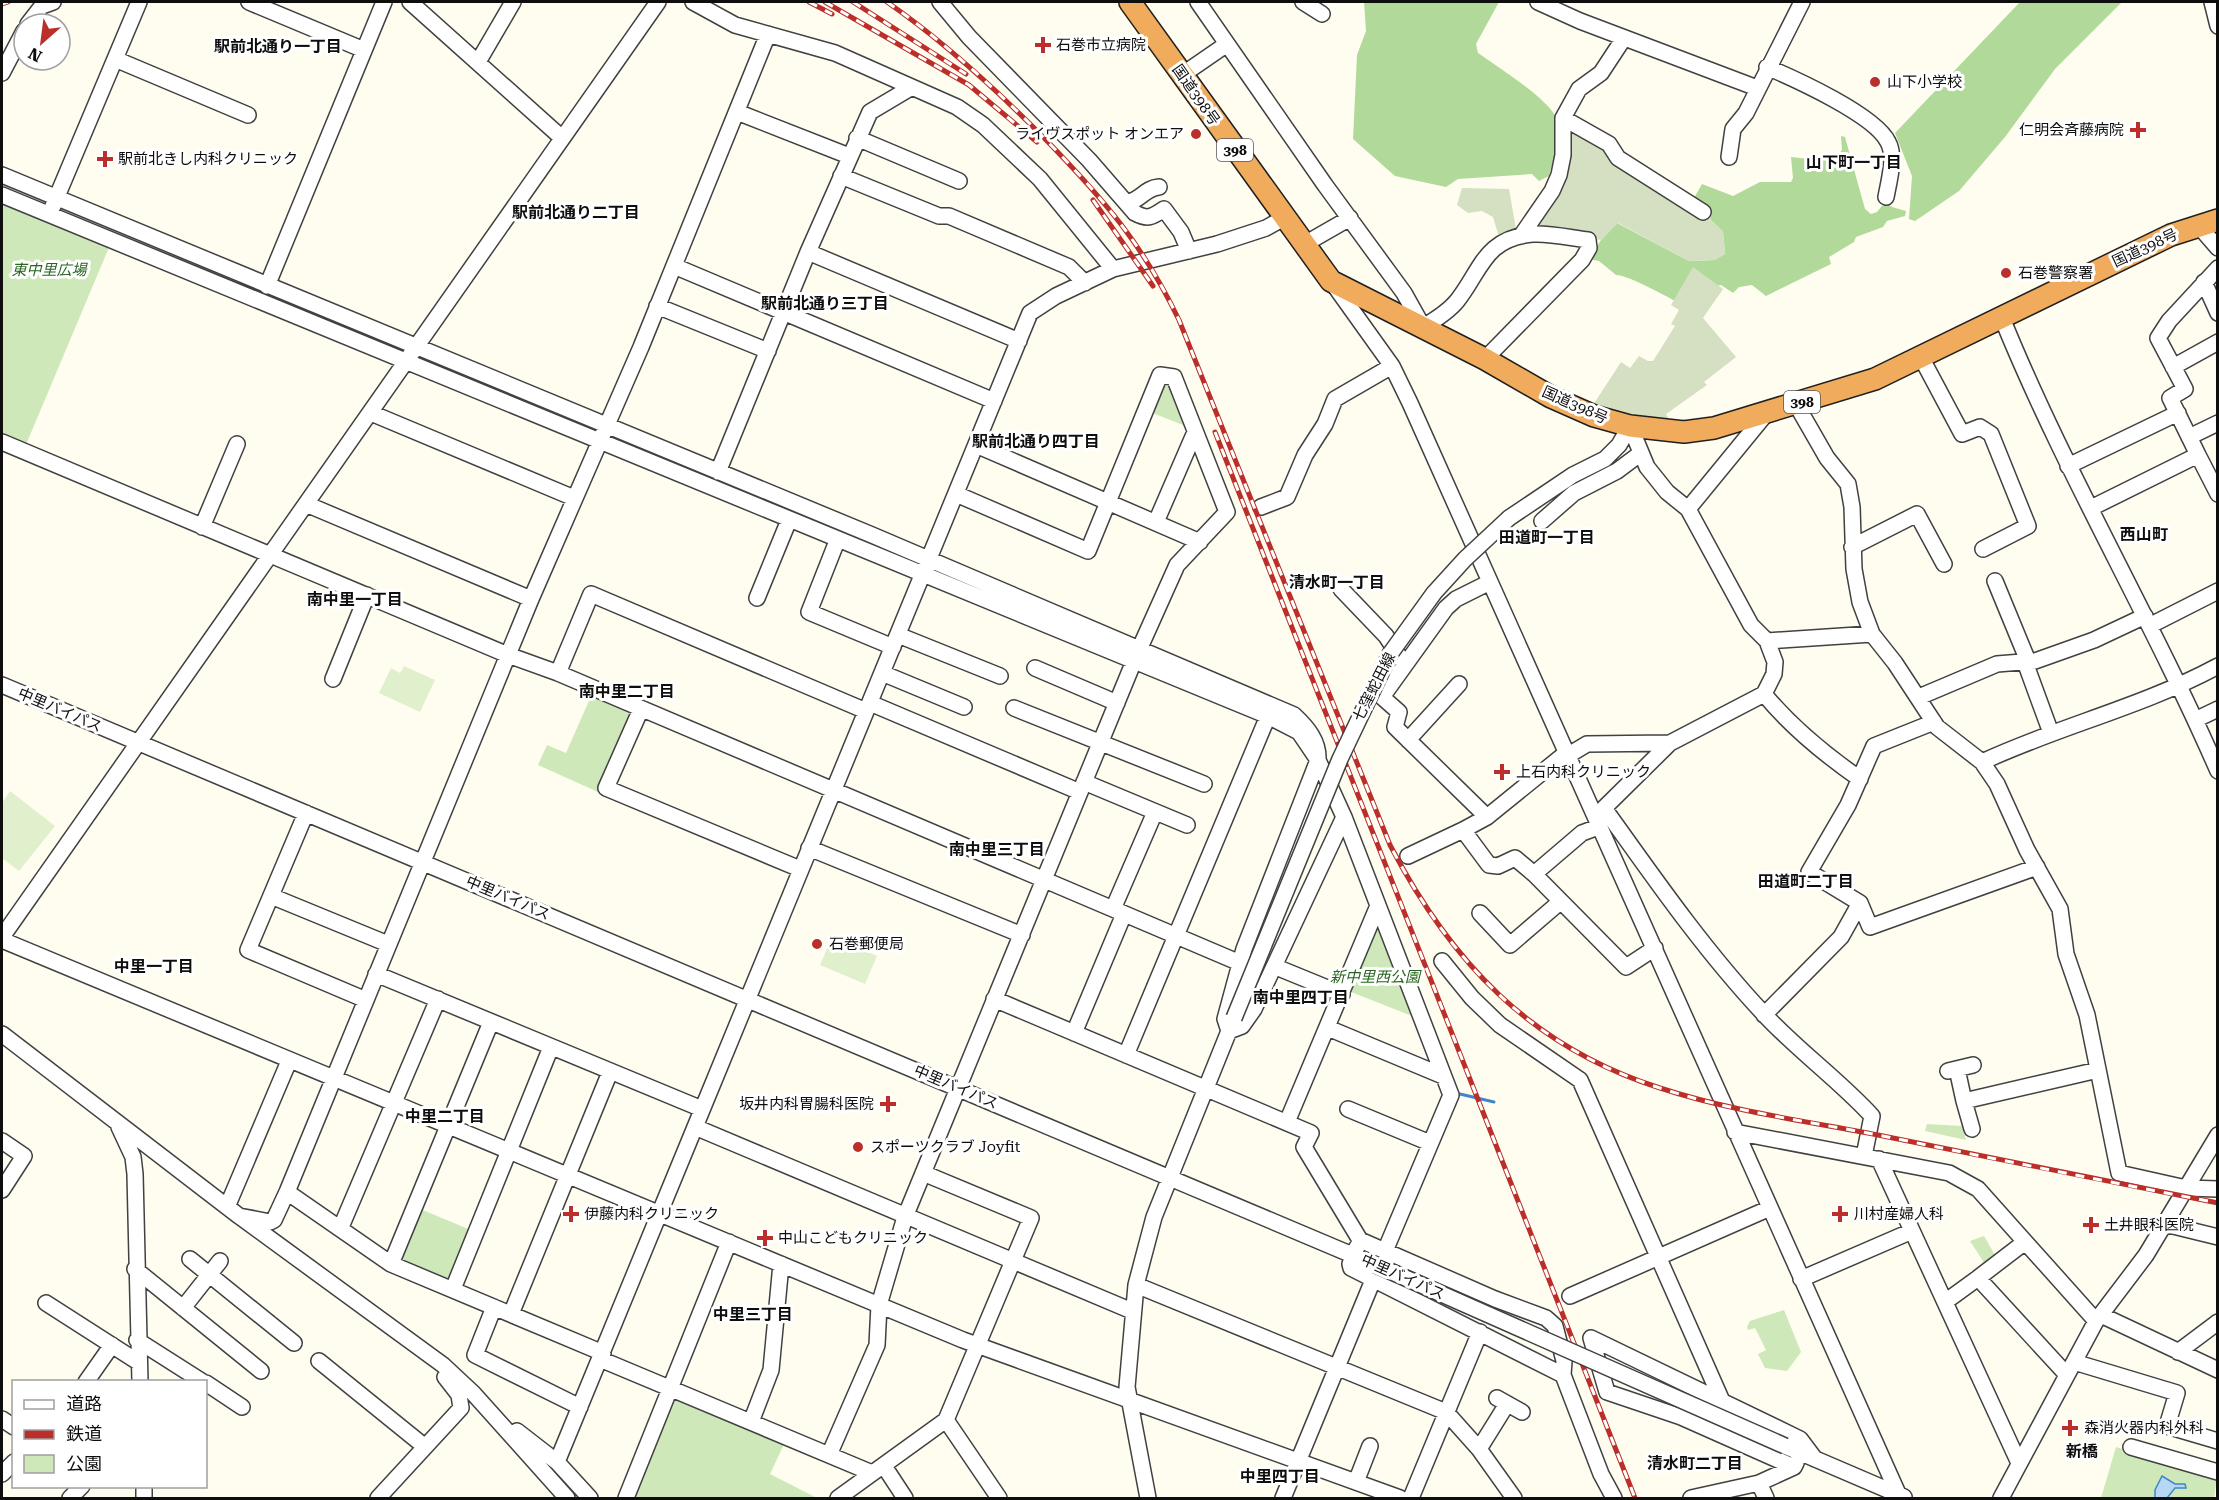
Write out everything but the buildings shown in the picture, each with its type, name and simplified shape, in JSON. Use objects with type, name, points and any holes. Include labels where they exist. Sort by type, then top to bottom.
[{"type":"highway","name":"国道398号","points":[[1130,2],[1331,280],[1571,406],[1594,416],[1630,426],[1684,432],[1714,428],[1765,415],[1875,380],[1922,359],[2171,234],[2208,223]]},
{"type":"street","points":[[37,12],[42,6],[53,2]]},
{"type":"street","points":[[49,216],[139,2]]},
{"type":"street","points":[[249,2],[364,50]]},
{"type":"street","points":[[267,286],[384,2]]},
{"type":"street","points":[[410,2],[562,138]]},
{"type":"street","points":[[478,62],[513,2]]},
{"type":"street","points":[[658,2],[2,939],[333,1080],[978,1345],[1400,1498]]},
{"type":"street","points":[[693,2],[725,21],[835,53],[957,107],[983,125],[1040,179],[1113,269]]},
{"type":"street","points":[[940,2],[969,37],[1135,213],[1145,219],[1152,218],[1164,209],[1181,232],[1189,251]]},
{"type":"street","points":[[1198,2],[1404,293],[1423,327],[1454,304],[1487,253],[1521,236],[1535,234],[1588,240],[1589,248],[1582,260],[1485,359]]},
{"type":"street","points":[[1304,2],[1322,14]]},
{"type":"street","points":[[1538,2],[1624,38],[1757,88]]},
{"type":"street","points":[[1729,157],[1733,129],[1746,112],[1802,2]]},
{"type":"street","points":[[2212,2],[2217,26]]},
{"type":"street","points":[[233,1211],[270,1222],[274,1220],[287,1192],[531,599],[674,266],[768,34]]},
{"type":"street","points":[[1521,236],[1552,191],[1559,175],[1563,155],[1563,118],[1579,89],[1601,73],[1624,38]]},
{"type":"street","points":[[1182,75],[1227,44]]},
{"type":"street","points":[[2,73],[12,54]]},
{"type":"street","points":[[115,59],[248,115]]},
{"type":"street","points":[[1767,67],[1834,99],[1883,135],[1891,150],[1886,196]]},
{"type":"street","points":[[718,472],[857,138],[872,110],[912,87]]},
{"type":"street","points":[[736,112],[849,156]]},
{"type":"street","points":[[1563,118],[1609,144],[1618,158],[1703,212]]},
{"type":"street","points":[[857,138],[959,181]]},
{"type":"street","points":[[2,175],[607,425],[718,472],[926,567],[1136,655],[1294,715],[1313,738],[1318,750],[1318,760],[1240,963],[1225,1019],[1232,1024],[1242,1026],[1254,1009],[1276,967],[1344,817]]},
{"type":"street","points":[[841,176],[939,216],[949,216],[1070,267],[1085,283]]},
{"type":"street","points":[[1126,202],[1136,200],[1147,189],[1159,188]]},
{"type":"street","points":[[2,195],[837,541],[926,567]]},
{"type":"street","points":[[557,1462],[800,869],[1034,308],[1113,269],[1189,251],[1266,228],[1284,218]]},
{"type":"street","points":[[1304,245],[1350,218]]},
{"type":"street","points":[[2208,223],[2217,248]]},
{"type":"street","points":[[808,252],[1019,341]]},
{"type":"street","points":[[192,275],[199,256]]},
{"type":"street","points":[[674,266],[994,401]]},
{"type":"street","points":[[2217,268],[2169,321],[2158,338],[2185,389],[2170,398],[2217,494]]},
{"type":"street","points":[[1331,280],[1392,366],[1598,818],[1801,1279],[1902,1497]]},
{"type":"street","points":[[2204,282],[2217,313]]},
{"type":"street","points":[[1358,316],[1365,305],[1380,305]]},
{"type":"street","points":[[657,306],[768,351]]},
{"type":"street","points":[[2002,318],[2068,466],[2148,620],[2216,764]]},
{"type":"street","points":[[2173,367],[2217,342]]},
{"type":"street","points":[[1922,359],[1962,435],[1980,427],[1991,435],[2028,526],[1983,549]]},
{"type":"street","points":[[1261,507],[1287,497],[1305,455],[1325,424],[1335,399],[1392,366]]},
{"type":"street","points":[[829,1455],[877,1345],[879,1305],[905,1217],[1136,655],[1177,565],[1227,512],[1174,377],[1160,375],[1088,551],[956,494]]},
{"type":"street","points":[[1796,404],[1827,458],[1848,484],[1852,507],[1852,547],[1860,602],[1872,634],[1934,722],[1982,762],[1997,784],[2060,909],[2066,954],[2087,1015],[2119,1173],[2186,1188],[2217,1189]]},
{"type":"street","points":[[370,413],[574,498]]},
{"type":"street","points":[[2068,466],[2178,413]]},
{"type":"street","points":[[1688,509],[1765,415]]},
{"type":"street","points":[[2189,437],[2217,423]]},
{"type":"street","points":[[1534,874],[1598,818],[1670,743],[1764,694],[1774,674],[1775,662],[1767,641],[1750,625],[1688,509],[1667,492],[1647,467],[1630,426]]},
{"type":"street","name":"七窪蛇田線","points":[[1148,1498],[1127,1387],[1132,1311],[1147,1238],[1340,759],[1385,663],[1434,592],[1509,518],[1564,481],[1605,459],[1619,445],[1630,426]]},
{"type":"street","points":[[1156,522],[1195,432]]},
{"type":"street","points":[[2,441],[508,655],[558,673],[1240,963]]},
{"type":"street","points":[[202,527],[237,444]]},
{"type":"street","points":[[976,445],[1200,542]]},
{"type":"street","points":[[1542,521],[1574,493],[1617,471],[1641,453]]},
{"type":"street","points":[[2091,508],[2198,455]]},
{"type":"street","points":[[306,504],[531,599]]},
{"type":"street","points":[[1852,547],[1917,514],[1944,564]]},
{"type":"street","points":[[757,598],[789,520]]},
{"type":"street","points":[[837,541],[809,612],[1000,676]]},
{"type":"street","points":[[1995,581],[2051,733]]},
{"type":"street","points":[[1487,817],[1395,727],[1399,712],[1382,697],[1446,608],[1456,599],[1490,582]]},
{"type":"street","points":[[1341,589],[1386,636],[1397,656],[1406,662]]},
{"type":"street","points":[[1918,697],[1997,664],[2026,662],[2094,640],[2217,591]]},
{"type":"street","points":[[558,673],[591,594],[868,707],[1187,825]]},
{"type":"street","points":[[333,679],[367,595]]},
{"type":"street","points":[[1767,641],[1872,634]]},
{"type":"street","points":[[1136,655],[1299,732],[1318,760],[1344,817],[1377,908],[1451,1095],[1385,1251]]},
{"type":"street","points":[[1982,762],[2051,733],[2180,687],[2217,666]]},
{"type":"street","points":[[1035,668],[1117,702]]},
{"type":"street","points":[[882,673],[964,707]]},
{"type":"street","points":[[1408,740],[1459,684]]},
{"type":"street","name":"中里バイパス","points":[[2,685],[1171,1177],[1353,1255],[1375,1273],[1902,1497]]},
{"type":"street","points":[[1764,694],[1788,724],[1830,759],[1860,779]]},
{"type":"street","points":[[1014,708],[1204,784]]},
{"type":"street","points":[[641,709],[606,788],[800,869]]},
{"type":"street","points":[[2194,720],[2217,709]]},
{"type":"street","points":[[1126,1055],[1268,716]]},
{"type":"street","points":[[1934,722],[1874,746],[1860,779],[1809,872],[1860,903],[1870,927],[2037,867]]},
{"type":"street","points":[[1408,856],[1487,817],[1567,754],[1587,744],[1670,743]]},
{"type":"street","points":[[1074,1033],[1155,812]]},
{"type":"street","points":[[306,813],[248,950],[366,1000]]},
{"type":"street","points":[[1598,818],[1764,1015],[1872,1116],[1872,1158],[1912,1231],[2019,1463]]},
{"type":"street","points":[[1463,830],[1489,865],[1498,866],[1515,858],[1534,874],[1626,967],[1655,948]]},
{"type":"street","points":[[809,848],[1022,935]]},
{"type":"street","points":[[271,896],[388,944]]},
{"type":"street","points":[[1480,913],[1510,945],[1560,902]]},
{"type":"street","points":[[1764,1015],[1841,937],[1860,903]]},
{"type":"street","points":[[1287,1122],[1377,908]]},
{"type":"street","points":[[1442,961],[1472,998],[1500,1025],[1580,1080],[1722,1401]]},
{"type":"street","points":[[1276,967],[1342,994]]},
{"type":"street","points":[[376,974],[702,1108]]},
{"type":"street","points":[[341,1227],[438,999]]},
{"type":"street","points":[[994,999],[1311,1133],[1304,1147],[1360,1240],[1495,1299],[1546,1318],[1555,1326],[1564,1361],[1563,1375],[1601,1474],[1614,1498]]},
{"type":"street","points":[[391,1264],[491,1022]]},
{"type":"street","points":[[1328,1028],[1443,1076]]},
{"type":"street","points":[[2,1034],[233,1211],[443,1365],[504,1427],[567,1498]]},
{"type":"street","points":[[453,1290],[551,1047]]},
{"type":"street","points":[[233,1211],[289,1061]]},
{"type":"street","points":[[1972,1129],[1952,1070],[1973,1065]]},
{"type":"street","points":[[1964,1101],[2097,1070]]},
{"type":"street","points":[[512,1314],[610,1072]]},
{"type":"street","points":[[1348,1109],[1430,1143]]},
{"type":"street","points":[[118,1124],[133,1157],[140,1380]]},
{"type":"street","points":[[695,1127],[1132,1311]]},
{"type":"street","points":[[1735,1132],[1949,1173],[1964,1180],[1978,1189],[2025,1242],[2099,1318],[2217,1370]]},
{"type":"street","points":[[2001,1498],[2099,1318],[2142,1261],[2217,1135]]},
{"type":"street","points":[[2,1141],[24,1156],[2,1190]]},
{"type":"street","points":[[838,1498],[946,1420],[1031,1218],[923,1173]]},
{"type":"street","points":[[287,1192],[341,1227],[391,1264],[512,1314],[750,1422],[829,1455],[878,1469],[905,1498]]},
{"type":"street","points":[[1570,1296],[1770,1208]]},
{"type":"street","points":[[2164,1224],[2217,1237]]},
{"type":"street","points":[[1801,1279],[1912,1231]]},
{"type":"street","points":[[1353,1255],[1360,1240]]},
{"type":"street","points":[[626,1498],[729,1242]]},
{"type":"street","points":[[1945,1302],[2025,1242]]},
{"type":"street","points":[[190,1259],[294,1343]]},
{"type":"street","points":[[183,1308],[220,1261]]},
{"type":"street","points":[[750,1422],[771,1370],[781,1264]]},
{"type":"street","points":[[135,1269],[261,1371]]},
{"type":"street","points":[[1283,1498],[1375,1273],[1563,1375]]},
{"type":"street","points":[[1978,1278],[2070,1369],[2177,1393],[2167,1426],[2217,1440]]},
{"type":"street","points":[[1136,1285],[1446,1412],[1479,1449],[1514,1498]]},
{"type":"street","points":[[46,1303],[138,1362]]},
{"type":"street","points":[[494,1307],[474,1355],[580,1407]]},
{"type":"street","points":[[2178,1352],[2217,1322]]},
{"type":"street","points":[[1411,1498],[1480,1332]]},
{"type":"street","points":[[1794,1467],[1681,1417],[1607,1392],[1590,1338],[1800,1439],[1815,1459]]},
{"type":"street","points":[[137,1340],[201,1380]]},
{"type":"street","points":[[87,1380],[112,1345]]},
{"type":"street","points":[[320,1361],[424,1446]]},
{"type":"street","points":[[378,1498],[461,1408],[459,1395],[444,1376],[443,1365]]},
{"type":"street","points":[[207,1384],[242,1407]]},
{"type":"street","points":[[1479,1449],[1502,1401],[1522,1412]]},
{"type":"street","points":[[946,1420],[999,1498]]},
{"type":"street","points":[[504,1427],[512,1428],[557,1462],[590,1498]]},
{"type":"street","points":[[1356,1482],[1370,1446]]},
{"type":"street","points":[[2131,1447],[2217,1472]]},
{"type":"street","points":[[1691,1498],[1759,1483],[1794,1467],[1801,1453]]},
{"type":"street","points":[[1759,1483],[1766,1498]]},
{"type":"green space","points":[[1364,2],[1499,2],[1476,44],[1478,53],[1523,84],[1554,114],[1558,122],[1559,135],[1549,176],[1539,181],[1532,174],[1458,179],[1446,187],[1395,176],[1353,139],[1357,55],[1366,31]]},
{"type":"green space","points":[[2020,2],[2122,2],[2055,69],[2005,137],[1959,191],[1915,221],[1909,219],[1912,176],[1895,133]]},
{"type":"green space","points":[[1571,132],[1603,146],[1612,161],[1710,219],[1723,231],[1725,254],[1714,260],[1689,261],[1618,223],[1601,240],[1532,229],[1555,195],[1565,173],[1569,161]]},
{"type":"green space","points":[[1841,136],[1845,137],[1865,209],[1871,214],[1877,212],[1885,202],[1892,207],[1906,211],[1905,216],[1887,221],[1883,227],[1856,237],[1854,242],[1829,257],[1831,264],[1766,296],[1752,285],[1739,287],[1733,293],[1721,285],[1709,288],[1683,305],[1639,283],[1616,275],[1599,261],[1589,259],[1601,240],[1617,223],[1689,261],[1714,260],[1725,254],[1723,232],[1710,219],[1712,212],[1694,198],[1702,184],[1733,196],[1760,182],[1791,182],[1793,178],[1791,157],[1809,159],[1838,155],[1842,150]]},
{"type":"green space","points":[[1462,188],[1509,189],[1516,229],[1499,237],[1493,217],[1482,211],[1468,213],[1457,205]]},
{"type":"green space","name":"東中里広場","points":[[2,200],[110,245],[25,447],[2,437]]},
{"type":"green space","points":[[1693,267],[1723,289],[1703,318],[1736,357],[1704,382],[1707,385],[1666,414],[1671,423],[1614,414],[1593,405],[1621,362],[1630,368],[1639,356],[1653,361],[1675,326],[1671,324],[1679,310],[1671,305]]},
{"type":"green space","points":[[1162,384],[1172,385],[1188,427],[1150,412]]},
{"type":"green space","points":[[404,666],[435,680],[420,712],[379,693],[391,668],[400,673]]},
{"type":"green space","points":[[592,694],[630,712],[632,716],[598,792],[538,765],[547,745],[566,753]]},
{"type":"green space","points":[[10,791],[55,826],[19,871],[2,858],[2,803]]},
{"type":"green space","name":"新中里西公園","points":[[1377,915],[1412,1016],[1346,990]]},
{"type":"green space","points":[[832,937],[877,956],[865,984],[820,965]]},
{"type":"green space","points":[[1927,1124],[1962,1126],[1966,1140],[1925,1131]]},
{"type":"green space","points":[[418,1208],[473,1231],[451,1285],[395,1262]]},
{"type":"green space","points":[[1984,1236],[1995,1255],[1985,1264],[1970,1241]]},
{"type":"green space","points":[[1784,1310],[1801,1352],[1787,1371],[1765,1368],[1758,1354],[1766,1350],[1755,1328],[1748,1330],[1747,1327],[1750,1321]]},
{"type":"green space","points":[[672,1394],[786,1440],[770,1474],[817,1498],[630,1498]]},
{"type":"green space","points":[[2116,1447],[2217,1478],[2214,1498],[2101,1498]]},
{"type":"water","points":[[2162,1476],[2175,1484],[2185,1484],[2186,1488],[2175,1488],[2167,1498],[2155,1498],[2155,1490]]},
{"type":"waterway","points":[[1460,1094],[1494,1102]]},
{"type":"railway","points":[[2,4],[8,2]]},
{"type":"railway","points":[[809,2],[832,14]]},
{"type":"railway","points":[[825,2],[969,85],[1037,142]]},
{"type":"railway","points":[[853,2],[966,74]]},
{"type":"railway","points":[[887,2],[971,69],[1049,143],[1106,205],[1152,269],[1179,320],[1390,845],[1440,927],[1468,962],[1500,995],[1534,1024],[1572,1049],[1614,1071],[1687,1096],[1768,1115],[2218,1203]]},
{"type":"railway","points":[[1093,200],[1153,286]]},
{"type":"railway","points":[[1215,432],[1635,1498]]},
{"type":"place","name":"石巻市立病院","points":[[1043,45]]},
{"type":"place","name":"山下小学校","points":[[1875,82]]},
{"type":"place","name":"仁明会斉藤病院","points":[[2138,130]]},
{"type":"place","name":"ライヴスポット オンエア","points":[[1196,134]]},
{"type":"place","name":"駅前北きし内科クリニック","points":[[105,159]]},
{"type":"place","name":"石巻警察署","points":[[2006,273]]},
{"type":"place","name":"上石内科クリニック","points":[[1502,772]]},
{"type":"place","name":"石巻郵便局","points":[[817,944]]},
{"type":"place","name":"坂井内科胃腸科医院","points":[[888,1104]]},
{"type":"place","name":"スポーツクラブ Joyfit","points":[[858,1147]]},
{"type":"place","name":"伊藤内科クリニック","points":[[571,1214]]},
{"type":"place","name":"川村産婦人科","points":[[1840,1214]]},
{"type":"place","name":"土井眼科医院","points":[[2091,1225]]},
{"type":"place","name":"中山こどもクリニック","points":[[765,1238]]},
{"type":"place","name":"森消火器内科外科","points":[[2070,1428]]},
{"type":"district","name":"駅前北通り一丁目","points":[[278,46]]},
{"type":"district","name":"山下町一丁目","points":[[1854,162]]},
{"type":"district","name":"駅前北通り二丁目","points":[[576,212]]},
{"type":"district","name":"駅前北通り三丁目","points":[[825,303]]},
{"type":"district","name":"駅前北通り四丁目","points":[[1036,441]]},
{"type":"district","name":"西山町","points":[[2144,534]]},
{"type":"district","name":"田道町一丁目","points":[[1547,537]]},
{"type":"district","name":"清水町一丁目","points":[[1337,582]]},
{"type":"district","name":"南中里一丁目","points":[[355,599]]},
{"type":"district","name":"南中里二丁目","points":[[627,691]]},
{"type":"district","name":"南中里三丁目","points":[[997,849]]},
{"type":"district","name":"田道町二丁目","points":[[1806,881]]},
{"type":"district","name":"中里一丁目","points":[[154,966]]},
{"type":"district","name":"南中里四丁目","points":[[1301,997]]},
{"type":"district","name":"中里二丁目","points":[[445,1116]]},
{"type":"district","name":"中里三丁目","points":[[753,1314]]},
{"type":"district","name":"新橋","points":[[2082,1451]]},
{"type":"district","name":"清水町二丁目","points":[[1695,1463]]},
{"type":"district","name":"中里四丁目","points":[[1280,1476]]}]
